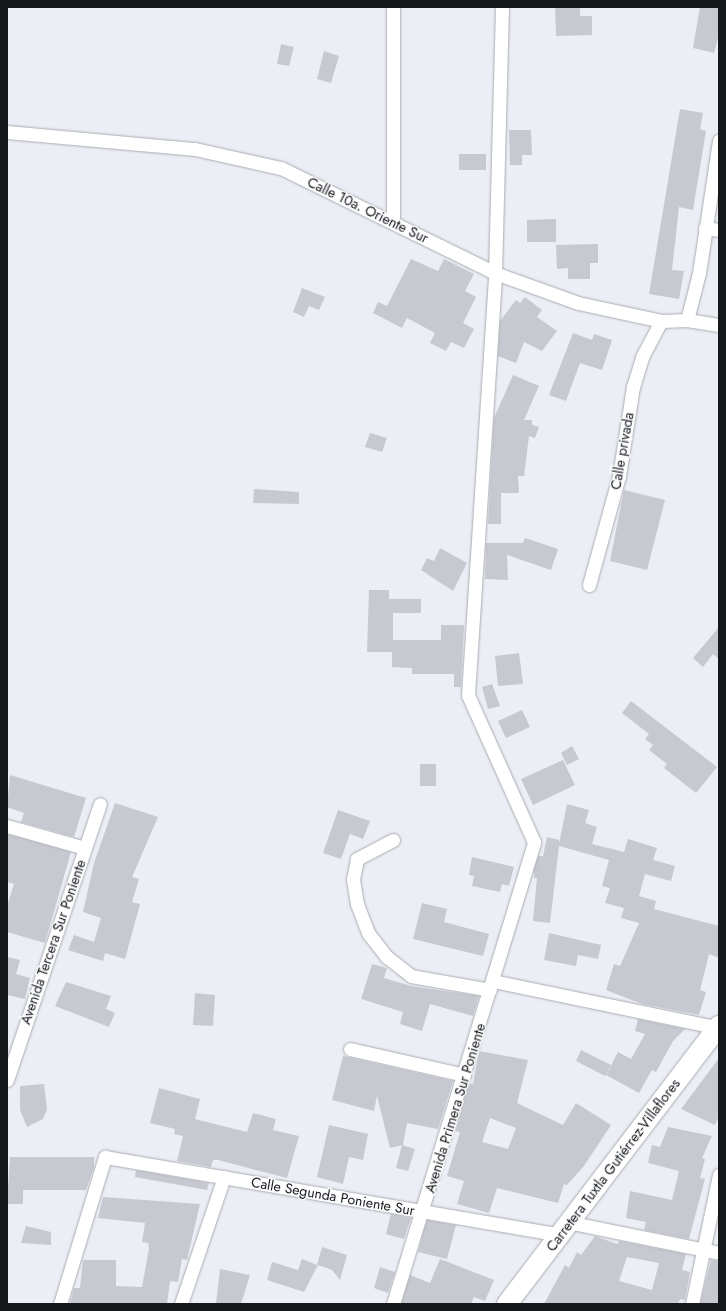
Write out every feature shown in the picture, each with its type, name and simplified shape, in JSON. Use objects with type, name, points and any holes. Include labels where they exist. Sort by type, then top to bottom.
[{"type":"main road","name":"Carretera Tuxtla Gutiérrez-Villaflores","points":[[507,1304],[567,1229],[718,1027]]},
{"type":"street","points":[[392,221],[393,7]]},
{"type":"street","name":"Avenida Primera Sur Poniente","points":[[393,1304],[424,1212],[534,842],[468,695],[495,273],[502,7]]},
{"type":"street","name":"Calle 10a. Oriente Sur","points":[[7,132],[195,150],[281,168],[392,221],[495,273],[578,303],[661,321],[687,320],[719,325]]},
{"type":"street","points":[[687,320],[705,228],[719,140]]},
{"type":"street","points":[[705,228],[719,230]]},
{"type":"street","name":"Calle privada","points":[[589,584],[619,476],[633,387],[642,357],[661,321]]},
{"type":"street","name":"Avenida Tercera Sur Poniente","points":[[7,1080],[100,804]]},
{"type":"street","points":[[7,826],[85,848]]},
{"type":"street","points":[[393,840],[357,859],[355,892],[368,933],[387,957],[411,976],[492,985],[718,1027]]},
{"type":"street","points":[[350,1049],[464,1076]]},
{"type":"street","name":"Calle Segunda Poniente Sur","points":[[60,1304],[105,1156],[424,1212],[567,1229],[719,1253]]},
{"type":"street","points":[[692,1304],[719,1175]]},
{"type":"street","points":[[181,1304],[224,1177]]},
{"type":"building","points":[[555,7],[580,7],[580,16],[592,16],[592,35],[556,36]]},
{"type":"building","points":[[700,7],[719,7],[719,35],[714,53],[693,48]]},
{"type":"building","points":[[281,44],[294,47],[289,66],[277,64]]},
{"type":"building","points":[[324,51],[339,56],[331,83],[317,79]]},
{"type":"building","points":[[680,109],[703,113],[700,129],[706,131],[693,210],[679,207],[672,270],[684,271],[679,299],[649,294]]},
{"type":"building","points":[[509,130],[531,130],[532,155],[522,155],[522,165],[510,165]]},
{"type":"building","points":[[459,154],[486,154],[486,170],[459,170]]},
{"type":"building","points":[[556,219],[556,242],[527,242],[527,220]]},
{"type":"building","points":[[598,244],[598,263],[590,263],[590,279],[568,279],[568,268],[557,269],[556,245]]},
{"type":"building","points":[[411,259],[438,271],[444,259],[474,274],[465,291],[476,297],[463,323],[474,329],[464,348],[451,342],[446,351],[430,343],[435,333],[407,318],[402,328],[373,313],[378,302],[387,306]]},
{"type":"building","points":[[302,288],[325,297],[319,310],[309,306],[304,317],[293,312]]},
{"type":"building","points":[[525,297],[542,310],[537,317],[557,331],[542,351],[524,342],[516,363],[498,356],[500,321],[516,300],[520,303]]},
{"type":"building","points":[[573,333],[592,340],[594,334],[612,340],[602,370],[580,363],[566,401],[549,395]]},
{"type":"building","points":[[513,375],[539,386],[524,420],[532,420],[532,425],[539,427],[535,438],[529,436],[524,476],[518,476],[519,493],[501,493],[501,524],[488,524],[494,418]]},
{"type":"building","points":[[370,433],[387,438],[382,452],[365,447]]},
{"type":"building","points":[[254,489],[299,492],[299,504],[253,503]]},
{"type":"building","points":[[624,490],[665,500],[647,570],[610,561]]},
{"type":"building","points":[[525,538],[558,549],[551,570],[507,555],[508,580],[485,579],[486,543],[523,543]]},
{"type":"building","points":[[440,548],[467,563],[453,591],[421,570],[427,558],[434,561]]},
{"type":"building","points":[[369,590],[389,590],[389,599],[421,599],[421,613],[393,613],[393,640],[441,640],[441,625],[464,625],[461,687],[454,687],[454,674],[412,674],[412,668],[392,667],[392,652],[367,652]]},
{"type":"building","points":[[719,627],[719,659],[713,654],[703,667],[693,658]]},
{"type":"building","points":[[519,653],[523,684],[498,686],[495,656]]},
{"type":"building","points":[[492,684],[500,706],[488,709],[482,687]]},
{"type":"building","points":[[631,701],[717,767],[696,793],[664,768],[667,764],[649,750],[653,745],[645,739],[649,734],[622,713]]},
{"type":"building","points":[[522,710],[530,727],[506,738],[498,721]]},
{"type":"building","points":[[572,746],[579,759],[567,765],[561,753]]},
{"type":"building","points":[[563,760],[575,785],[533,805],[521,779]]},
{"type":"building","points":[[420,764],[436,764],[436,786],[420,786]]},
{"type":"building","points":[[10,775],[86,798],[74,837],[21,822],[24,813],[7,807]]},
{"type":"building","points":[[115,803],[158,817],[132,877],[139,879],[132,902],[140,904],[125,959],[105,953],[103,961],[68,950],[74,935],[94,942],[101,918],[83,912],[94,863]]},
{"type":"building","points":[[567,804],[589,810],[585,823],[597,827],[592,844],[624,852],[628,839],[657,848],[653,860],[675,866],[671,881],[645,874],[639,896],[656,901],[654,909],[719,926],[719,958],[709,954],[700,990],[706,992],[699,1015],[642,1004],[606,990],[614,964],[620,966],[639,923],[621,918],[624,908],[605,903],[610,888],[602,886],[609,860],[559,846],[550,923],[533,921],[537,878],[534,878],[534,868],[538,856],[543,856],[547,837],[559,840],[559,844]]},
{"type":"building","points":[[338,810],[370,821],[363,839],[350,834],[341,859],[323,853]]},
{"type":"building","points":[[7,834],[71,852],[45,943],[7,932],[7,906],[14,884],[7,882]]},
{"type":"building","points":[[472,857],[514,867],[509,886],[502,884],[500,892],[472,886],[474,876],[469,875]]},
{"type":"building","points":[[422,903],[447,909],[444,922],[489,934],[483,956],[413,939]]},
{"type":"building","points":[[549,933],[601,945],[598,959],[578,955],[576,966],[544,960]]},
{"type":"building","points":[[7,957],[20,960],[16,974],[30,978],[25,999],[7,995]]},
{"type":"building","points":[[372,964],[387,968],[384,978],[411,986],[479,996],[473,1016],[430,1004],[422,1031],[400,1024],[403,1012],[361,999]]},
{"type":"building","points":[[66,982],[111,996],[106,1009],[115,1013],[109,1027],[55,1006]]},
{"type":"building","points":[[195,993],[215,995],[213,1026],[193,1025]]},
{"type":"building","points":[[638,1019],[685,1029],[673,1041],[656,1072],[652,1070],[639,1093],[606,1075],[618,1052],[631,1059],[645,1034],[635,1031]]},
{"type":"building","points":[[581,1050],[611,1065],[605,1076],[576,1061]]},
{"type":"building","points":[[479,1051],[528,1060],[517,1103],[563,1125],[576,1103],[611,1125],[584,1166],[567,1185],[564,1184],[558,1203],[497,1188],[489,1213],[457,1204],[464,1181],[447,1176],[460,1132],[454,1131],[469,1083],[473,1084]],"holes":[[[490,1118],[516,1128],[508,1149],[482,1142]]]},
{"type":"building","points":[[343,1056],[453,1081],[438,1129],[407,1123],[403,1145],[390,1148],[377,1096],[374,1111],[332,1100]]},
{"type":"building","points":[[719,1058],[719,1116],[715,1125],[681,1109]]},
{"type":"building","points":[[44,1084],[47,1110],[43,1119],[27,1127],[20,1110],[20,1086]]},
{"type":"building","points":[[159,1088],[200,1099],[195,1119],[247,1132],[253,1113],[276,1119],[273,1130],[299,1136],[287,1178],[218,1160],[213,1160],[211,1167],[177,1161],[183,1136],[174,1134],[175,1129],[150,1123]]},
{"type":"building","points":[[329,1125],[368,1134],[363,1160],[349,1157],[343,1184],[317,1177]]},
{"type":"building","points":[[668,1127],[712,1136],[702,1158],[705,1159],[700,1178],[705,1179],[689,1239],[644,1230],[646,1222],[626,1218],[630,1191],[672,1200],[679,1171],[648,1163],[652,1145],[660,1147]]},
{"type":"building","points":[[402,1145],[415,1149],[408,1171],[396,1168]]},
{"type":"building","points":[[10,1157],[94,1157],[94,1167],[86,1190],[23,1190],[23,1204],[7,1204]]},
{"type":"building","points":[[136,1170],[209,1183],[207,1190],[135,1177]]},
{"type":"building","points":[[103,1197],[200,1204],[187,1260],[182,1259],[178,1282],[170,1281],[167,1304],[70,1304],[74,1288],[80,1288],[83,1260],[116,1260],[116,1286],[142,1287],[149,1248],[148,1243],[142,1242],[145,1223],[98,1218]]},
{"type":"building","points":[[391,1214],[411,1218],[404,1239],[386,1234]]},
{"type":"building","points":[[427,1220],[456,1225],[447,1259],[418,1252]]},
{"type":"building","points":[[26,1226],[51,1232],[51,1245],[21,1243]]},
{"type":"building","points":[[595,1236],[617,1244],[619,1241],[686,1254],[682,1270],[690,1272],[685,1300],[680,1299],[678,1304],[544,1304],[565,1265],[569,1268],[577,1252],[581,1255]],"holes":[[[627,1257],[659,1263],[652,1290],[619,1281]]]},
{"type":"building","points":[[322,1247],[347,1255],[340,1280],[332,1270],[318,1265],[304,1292],[267,1280],[272,1262],[298,1270],[302,1259],[317,1265]]},
{"type":"building","points":[[440,1259],[494,1280],[485,1301],[474,1297],[471,1304],[401,1304],[410,1275],[430,1283]]},
{"type":"building","points":[[711,1260],[719,1261],[719,1304],[700,1304]]},
{"type":"building","points":[[380,1267],[395,1272],[388,1293],[374,1288]]},
{"type":"building","points":[[220,1269],[250,1275],[241,1304],[216,1304]]}]
